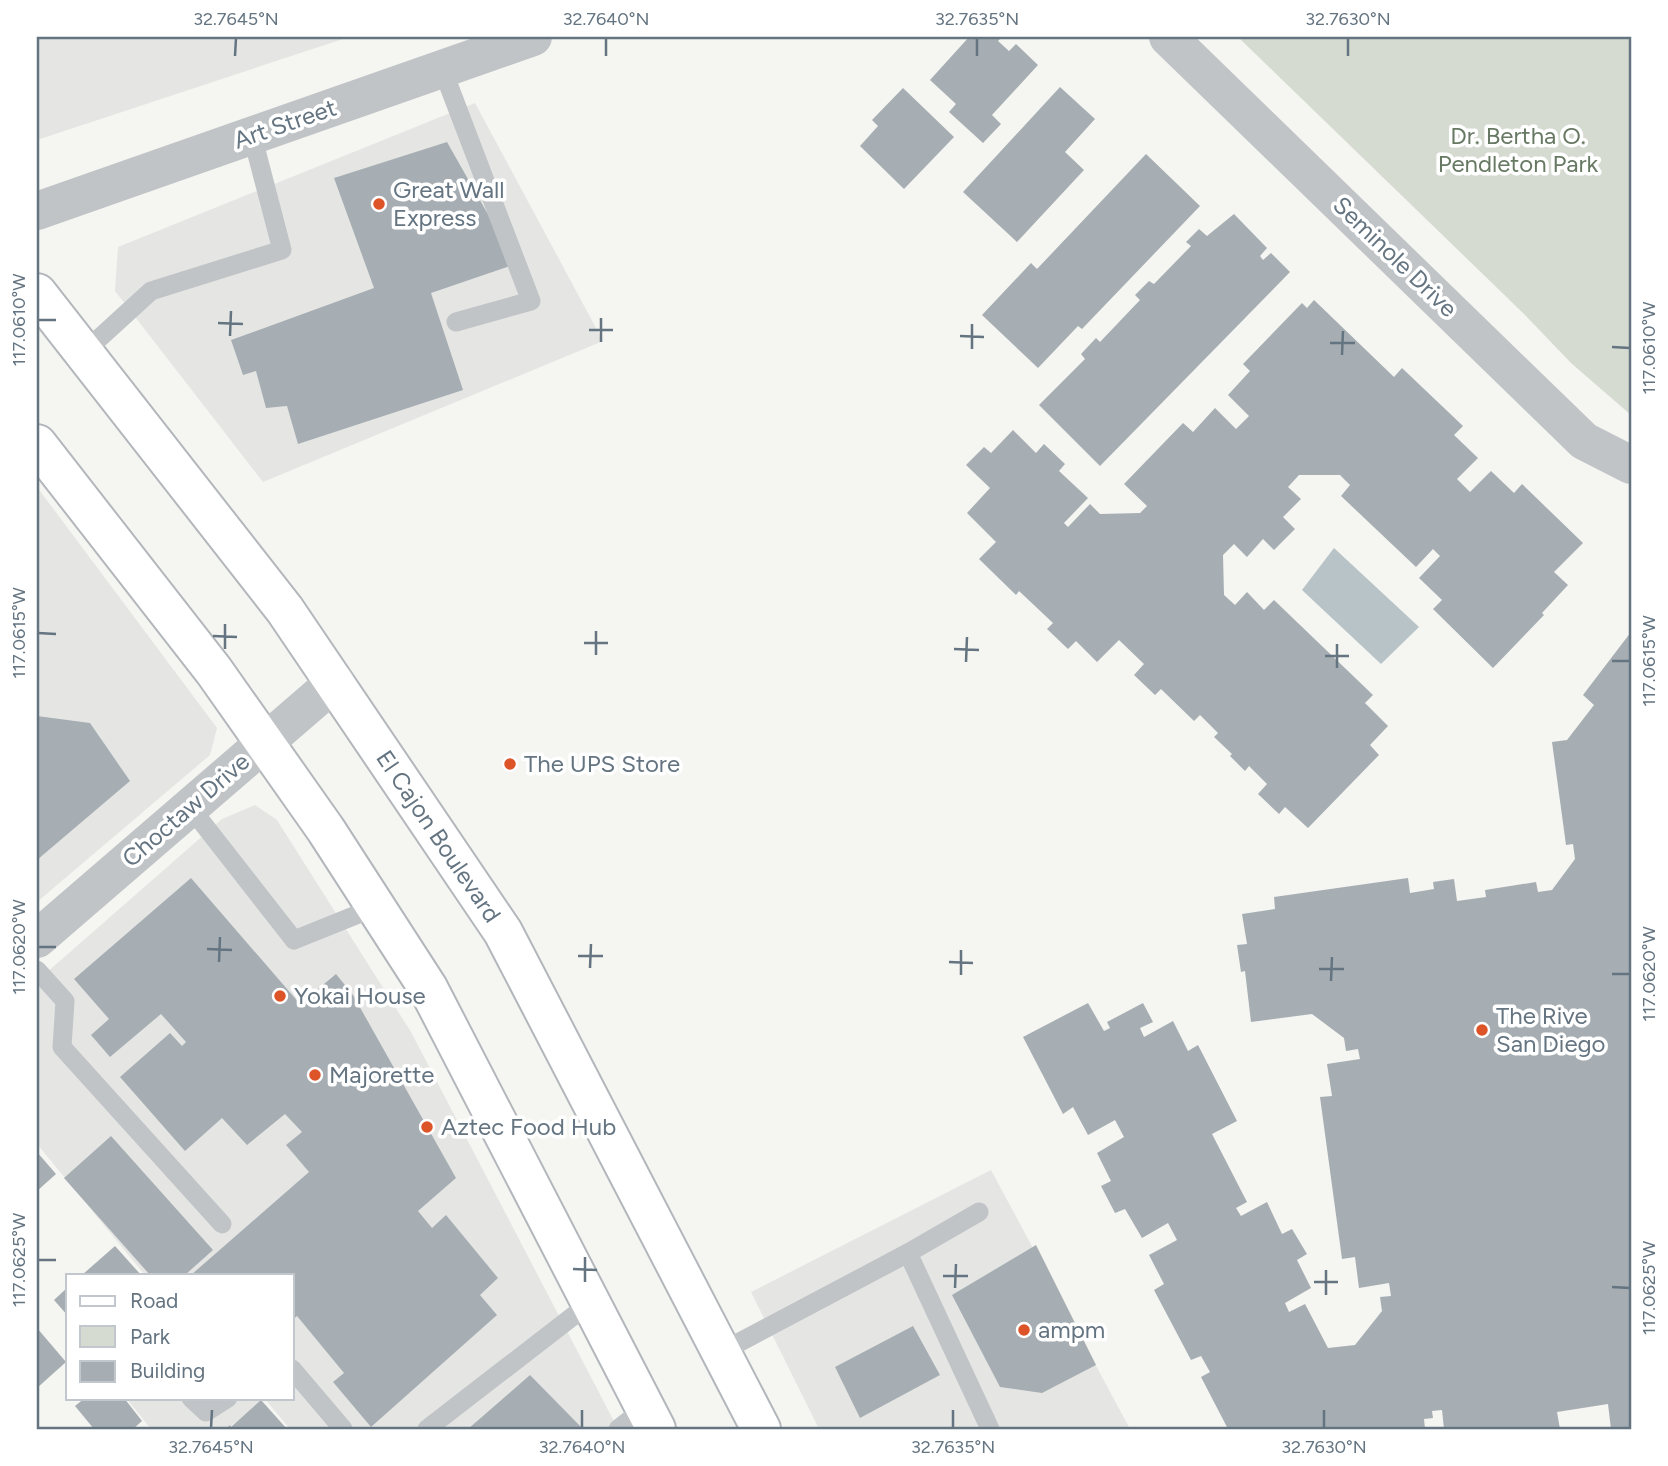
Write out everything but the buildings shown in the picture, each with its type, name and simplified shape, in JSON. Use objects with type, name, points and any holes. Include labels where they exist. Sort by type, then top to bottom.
[{"type":"main road","name":"El Cajon Boulevard","points":[[37,293],[285,610],[503,932],[761,1429]]},
{"type":"main road","points":[[37,444],[214,671],[265,742],[428,988],[590,1303],[640,1422]]},
{"type":"street","name":"Art Street","points":[[37,211],[442,68],[478,46],[533,37]]},
{"type":"street","name":"Seminole Drive","points":[[1168,37],[1584,441],[1631,465]]},
{"type":"street","name":"Choctaw Drive","points":[[37,939],[335,682]]},
{"type":"lane","points":[[442,68],[531,301],[456,322]]},
{"type":"lane","points":[[83,353],[151,291],[282,250],[252,135]]},
{"type":"lane","points":[[190,807],[294,940],[376,907]]},
{"type":"lane","points":[[37,971],[65,1001],[62,1047],[222,1224]]},
{"type":"lane","points":[[721,1352],[908,1253],[979,1212]]},
{"type":"lane","points":[[908,1253],[989,1429]]},
{"type":"lane","points":[[427,1429],[590,1303]]},
{"type":"lane","points":[[294,1371],[343,1429]]},
{"type":"lane","points":[[193,1400],[206,1412],[225,1400]]},
{"type":"shaded area","points":[[37,37],[349,37],[37,140]]},
{"type":"shaded area","points":[[475,103],[603,341],[263,482],[115,291],[118,247]]},
{"type":"shaded area","points":[[37,487],[217,728],[210,755],[37,902]]},
{"type":"shaded area","points":[[1334,548],[1419,627],[1381,664],[1302,590]]},
{"type":"shaded area","points":[[255,805],[277,820],[411,1032],[618,1429],[290,1429],[266,1400],[294,1400],[294,1274],[144,1274],[37,1144],[37,981],[222,819]]},
{"type":"shaded area","points":[[991,1170],[1130,1429],[819,1429],[751,1292]]},
{"type":"shaded area","points":[[128,1400],[264,1400],[227,1429],[151,1429]]},
{"type":"green space","name":"Dr. Bertha O. Pendleton Park","points":[[1238,37],[1631,37],[1631,415],[1571,363],[1523,313]]},
{"type":"place","name":"Great Wall Express","points":[[379,204]]},
{"type":"place","name":"The UPS Store","points":[[510,764]]},
{"type":"place","name":"Yokai House","points":[[280,996]]},
{"type":"place","name":"The Rive San Diego","points":[[1482,1030]]},
{"type":"place","name":"Majorette","points":[[315,1075]]},
{"type":"place","name":"Aztec Food Hub","points":[[427,1127]]},
{"type":"place","name":"ampm","points":[[1024,1330]]}]
